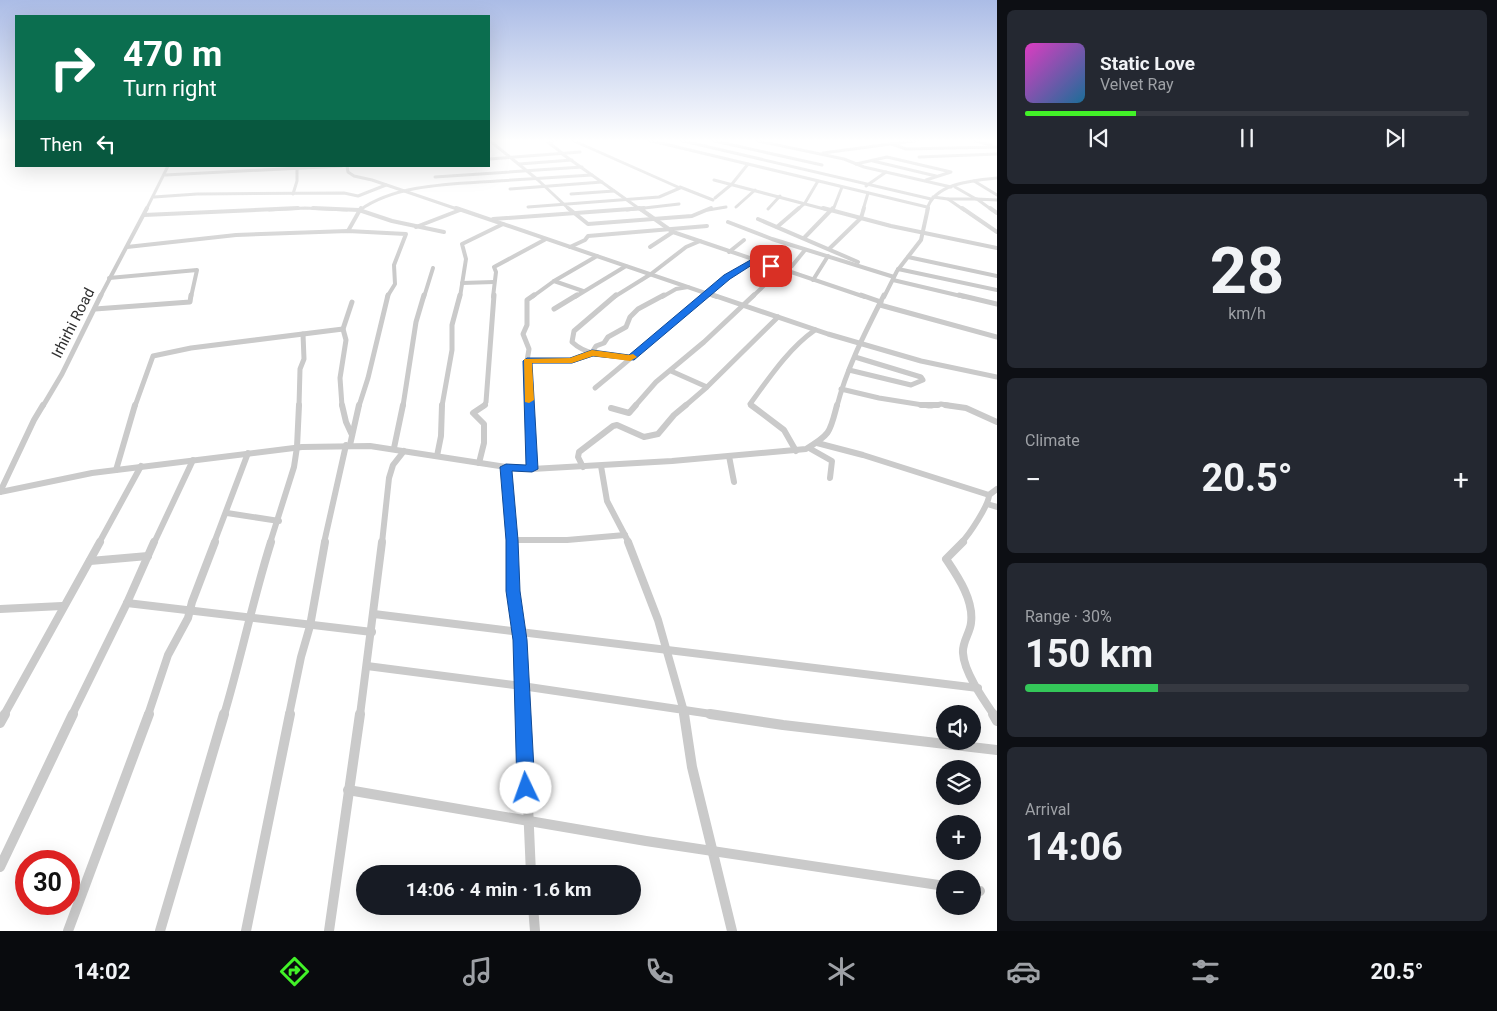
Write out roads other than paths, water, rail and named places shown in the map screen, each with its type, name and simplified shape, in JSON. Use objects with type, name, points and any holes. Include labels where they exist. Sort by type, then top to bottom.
[{"type":"street","name":"Irhirhi Road","points":[[0,492],[34,420],[62,374],[109,278],[161,183]]},
{"type":"street","points":[[293,194],[296,183]]},
{"type":"street","points":[[381,183],[707,294],[743,304],[815,330],[921,361],[997,377]]},
{"type":"street","points":[[348,231],[359,210],[366,205],[404,191],[457,183]]},
{"type":"street","points":[[540,183],[588,224],[692,216],[712,208],[726,206]]},
{"type":"street","points":[[510,189],[585,183]]},
{"type":"street","points":[[604,183],[673,232],[881,304],[997,337]]},
{"type":"street","points":[[672,183],[714,199],[732,184],[923,233],[997,248]]},
{"type":"street","points":[[777,228],[805,203],[817,183]]},
{"type":"street","points":[[828,183],[927,207]]},
{"type":"street","points":[[936,183],[954,187],[977,199],[997,213]]},
{"type":"street","points":[[0,492],[141,466],[248,453],[348,445],[394,448],[479,463],[532,469],[601,466],[796,451],[809,448],[825,438],[830,431],[841,389],[860,344],[898,269],[918,244],[923,233],[927,207],[932,198],[966,183]]},
{"type":"street","points":[[978,183],[997,195]]},
{"type":"street","points":[[859,191],[868,184],[932,198],[997,200]]},
{"type":"street","points":[[154,197],[197,194],[344,192],[358,196],[386,185]]},
{"type":"street","points":[[528,207],[664,196],[678,190],[680,187]]},
{"type":"street","points":[[804,238],[832,211],[842,187]]},
{"type":"street","points":[[736,207],[754,190]]},
{"type":"street","points":[[571,194],[614,191]]},
{"type":"street","points":[[829,249],[861,218],[868,193]]},
{"type":"street","points":[[768,209],[780,196]]},
{"type":"street","points":[[948,199],[997,232]]},
{"type":"street","points":[[490,220],[669,207],[679,204]]},
{"type":"street","points":[[144,215],[305,208],[359,210],[415,227],[444,232]]},
{"type":"street","points":[[415,227],[460,210]]},
{"type":"street","points":[[758,219],[858,262],[864,268]]},
{"type":"street","points":[[728,222],[893,279],[997,304]]},
{"type":"street","points":[[437,456],[442,442],[442,403],[453,341],[452,328],[466,258],[463,243],[503,224]]},
{"type":"street","points":[[570,247],[586,240],[588,236],[707,226]]},
{"type":"street","points":[[127,246],[230,235],[348,231],[399,232],[407,235],[394,266],[395,282],[387,297],[374,358],[366,387],[360,396],[352,435],[327,528],[310,626],[302,656],[246,931]]},
{"type":"street","points":[[650,247],[673,232]]},
{"type":"street","points":[[479,463],[484,444],[484,424],[473,413],[484,406],[486,402],[496,272],[494,267],[546,239]]},
{"type":"street","points":[[729,252],[744,240]]},
{"type":"street","points":[[630,358],[592,353],[575,346],[572,342],[574,331],[612,298],[651,274],[686,247],[700,242]]},
{"type":"street","points":[[759,262],[770,250]]},
{"type":"street","points":[[610,408],[629,413],[656,382],[671,371],[743,304],[783,270],[792,266],[805,250]]},
{"type":"street","points":[[532,469],[527,361],[530,350],[523,334],[527,325],[527,300],[554,281],[597,256]]},
{"type":"street","points":[[813,280],[828,256]]},
{"type":"street","points":[[908,257],[997,276]]},
{"type":"street","points":[[595,388],[727,277],[754,260]]},
{"type":"street","points":[[554,309],[626,266]]},
{"type":"street","points":[[394,448],[408,382],[416,322],[433,268]]},
{"type":"street","points":[[898,269],[997,290]]},
{"type":"street","points":[[94,309],[190,302],[197,270],[109,278]]},
{"type":"street","points":[[554,281],[583,291]]},
{"type":"street","points":[[462,282],[494,282]]},
{"type":"street","points":[[527,361],[572,361],[592,353],[596,346],[626,327],[630,318],[638,309],[676,289],[688,286]]},
{"type":"street","points":[[352,302],[343,329],[345,338],[344,359],[340,369],[342,404],[345,420],[352,435]]},
{"type":"street","points":[[583,467],[578,457],[579,452],[612,426],[617,425],[644,437],[658,434],[674,415],[707,387],[778,317]]},
{"type":"street","points":[[116,470],[132,414],[153,356],[191,348],[343,329]]},
{"type":"street","points":[[796,451],[784,430],[750,404],[774,372],[806,337],[815,330]]},
{"type":"street","points":[[160,931],[239,664],[256,588],[279,521],[294,467],[298,448],[300,369],[304,359],[303,334]]},
{"type":"street","points":[[849,370],[911,385],[923,380],[921,376],[855,357]]},
{"type":"street","points":[[671,371],[707,387]]},
{"type":"street","points":[[841,389],[879,398],[930,406],[937,404],[949,405],[974,411],[997,422]]},
{"type":"street","points":[[817,443],[863,455],[990,495]]},
{"type":"street","points":[[809,448],[832,461],[830,478]]},
{"type":"street","points":[[329,931],[372,632],[390,474],[404,451]]},
{"type":"street","points":[[68,931],[107,823],[140,740],[168,655],[190,611],[248,453]]},
{"type":"street","points":[[729,456],[734,482]]},
{"type":"street","points":[[0,867],[127,603],[193,460]]},
{"type":"street","points":[[0,723],[51,630],[62,606],[90,561],[141,466]]},
{"type":"street","points":[[601,466],[602,483],[608,501],[625,535],[658,620],[684,711],[692,767],[732,931]]},
{"type":"street","points":[[506,467],[512,540],[513,591],[519,632],[530,865]]},
{"type":"street","points":[[996,720],[978,688],[963,655],[971,612],[967,597],[946,559],[971,533],[990,495],[997,488]]},
{"type":"street","points":[[987,504],[997,507]]},
{"type":"street","points":[[227,513],[279,521]]},
{"type":"street","points":[[512,540],[567,540],[625,535]]},
{"type":"street","points":[[90,561],[148,556]]},
{"type":"street","points":[[127,603],[372,632]]},
{"type":"street","points":[[0,609],[62,606]]},
{"type":"street","points":[[374,614],[978,688]]},
{"type":"street","points":[[367,666],[522,686],[783,725],[997,750]]},
{"type":"street","points":[[348,790],[712,852],[936,885]]},
{"type":"street","points":[[534,915],[535,931]]}]
